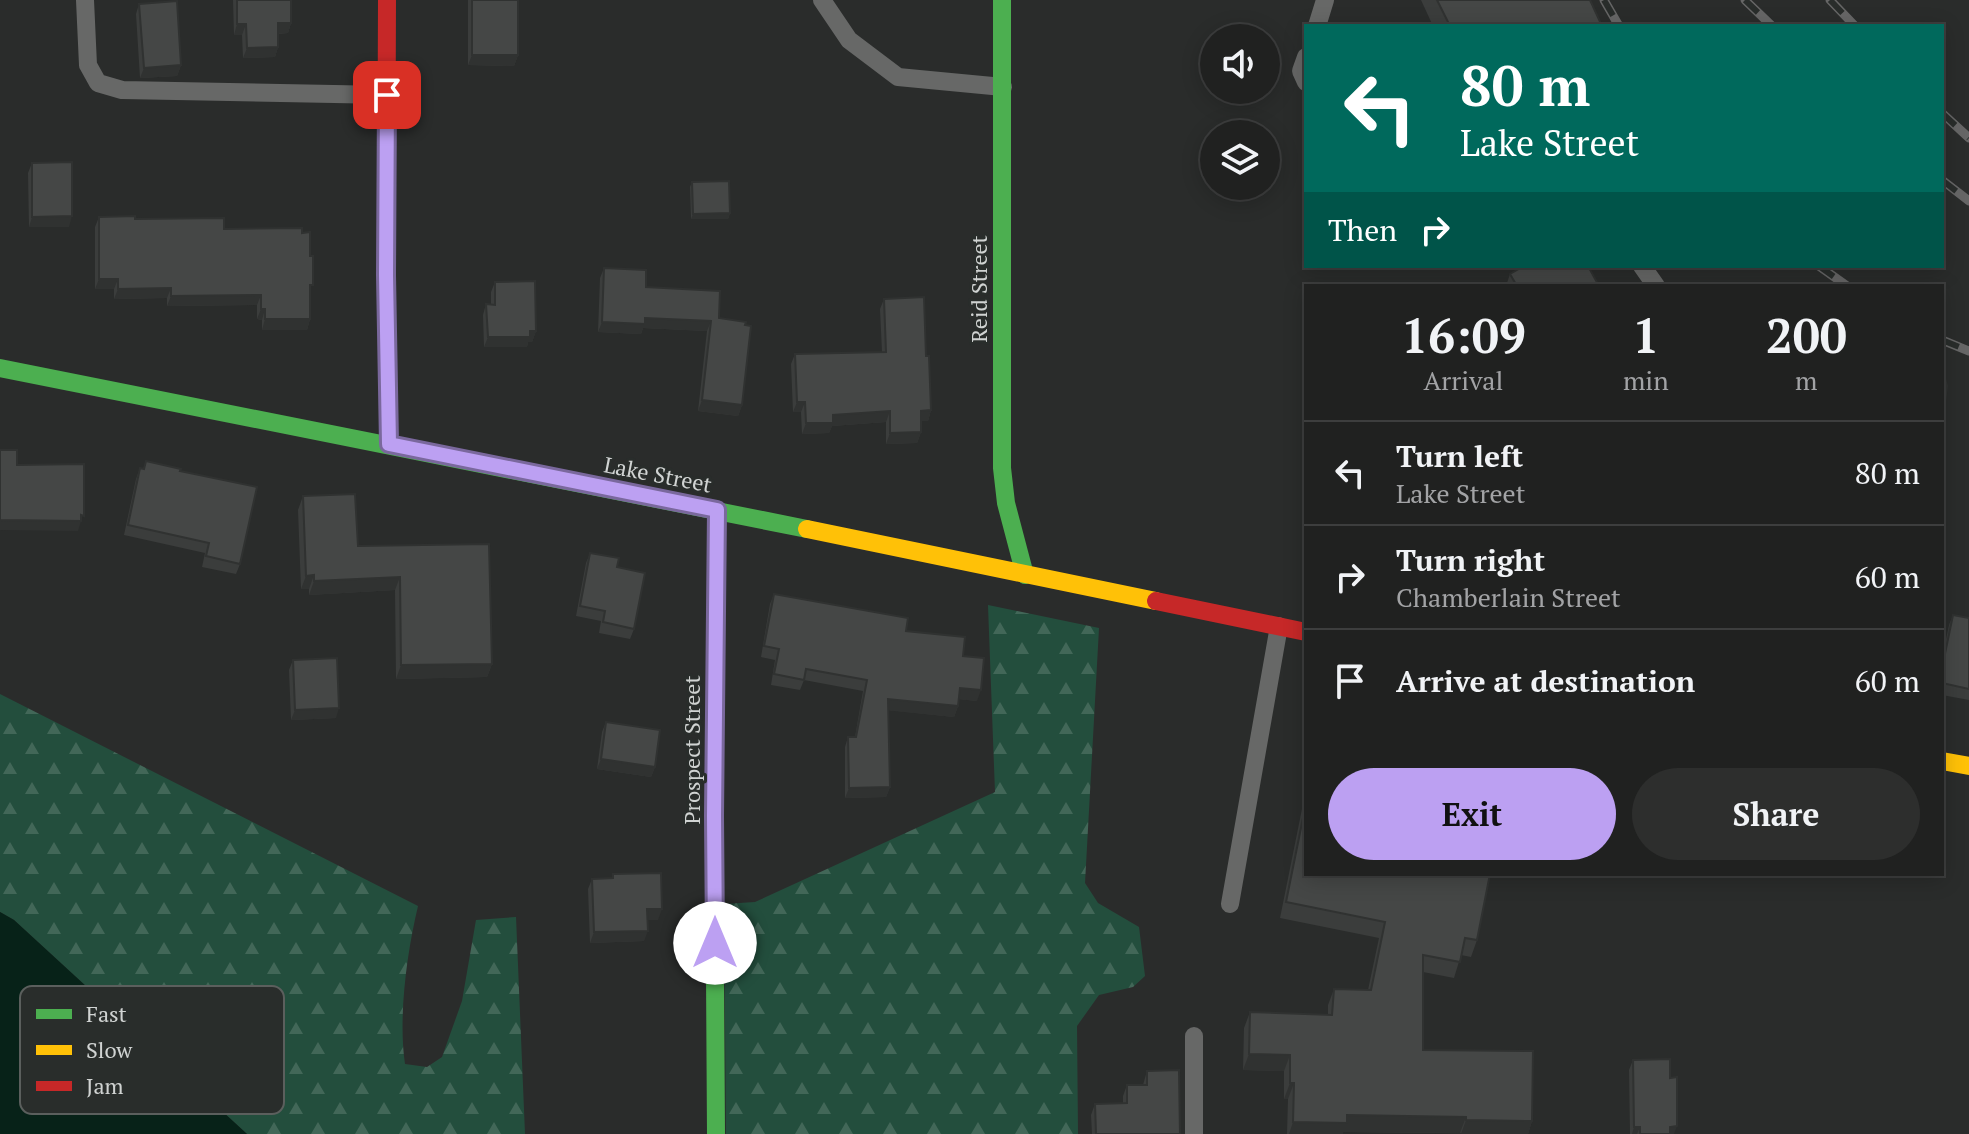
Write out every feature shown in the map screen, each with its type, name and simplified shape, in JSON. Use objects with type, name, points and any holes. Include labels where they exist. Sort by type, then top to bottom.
[{"type":"street","points":[[387,0],[389,444]]},
{"type":"street","name":"Reid Street","points":[[1002,0],[1002,468],[1006,503],[1025,575]]},
{"type":"street","name":"Lake Street","points":[[0,368],[717,510],[1304,632]]},
{"type":"street","name":"Prospect Street","points":[[716,1134],[714,816],[717,510]]},
{"type":"street","points":[[1944,761],[1969,766]]},
{"type":"lane","points":[[85,0],[88,65],[98,83],[122,90],[387,95]]},
{"type":"lane","points":[[822,0],[849,40],[898,77],[1003,87]]},
{"type":"lane","points":[[1318,24],[1325,0]]},
{"type":"lane","points":[[1230,904],[1279,626]]},
{"type":"lane","points":[[1194,1036],[1194,1134]]},
{"type":"green space","points":[[988,605],[1099,628],[1085,883],[1098,903],[1139,927],[1145,976],[1133,987],[1099,995],[1077,1026],[1078,1134],[726,1134],[724,904],[755,902],[995,792]]},
{"type":"green space","points":[[0,694],[418,906],[405,985],[405,1064],[427,1067],[442,1057],[462,1001],[476,920],[516,917],[525,1134],[247,1134],[225,1114],[284,1114],[284,986],[86,986],[14,920],[0,912]]},
{"type":"shaded area","points":[[0,912],[14,920],[86,986],[20,986],[20,1114],[225,1114],[247,1134],[0,1134]]},
{"type":"building","points":[[237,0],[291,0],[291,23],[278,23],[278,47],[247,48],[246,24],[237,24]]},
{"type":"building","points":[[472,0],[518,0],[518,55],[472,55]]},
{"type":"building","points":[[1437,0],[1590,0],[1601,24],[1449,24]]},
{"type":"building","points":[[177,1],[181,65],[144,68],[139,4]]},
{"type":"building","points":[[72,162],[72,216],[32,217],[32,163]]},
{"type":"building","points":[[729,181],[730,213],[693,214],[692,182]]},
{"type":"building","points":[[135,216],[135,219],[224,218],[224,229],[302,228],[302,233],[310,232],[313,285],[310,285],[310,319],[265,319],[261,295],[171,296],[171,288],[118,289],[118,279],[99,279],[99,217]]},
{"type":"building","points":[[604,268],[646,270],[646,287],[720,291],[719,318],[746,322],[745,325],[751,326],[742,405],[702,400],[711,321],[645,318],[645,324],[602,322]]},
{"type":"building","points":[[1520,268],[1589,268],[1598,284],[1516,284],[1510,274]]},
{"type":"building","points":[[535,281],[536,331],[530,331],[530,337],[488,337],[486,304],[495,305],[495,282]]},
{"type":"building","points":[[924,297],[931,410],[921,411],[921,432],[890,433],[890,411],[833,415],[833,423],[806,423],[805,402],[797,402],[795,354],[886,352],[884,299]]},
{"type":"building","points":[[1944,375],[1947,386],[1944,404]]},
{"type":"building","points":[[0,450],[17,450],[17,465],[84,464],[84,516],[81,515],[81,521],[0,520]]},
{"type":"building","points":[[146,461],[257,487],[240,564],[206,556],[209,543],[128,525],[140,468],[144,469]]},
{"type":"building","points":[[355,494],[358,546],[489,544],[492,664],[401,665],[400,577],[314,581],[314,575],[306,576],[303,496]]},
{"type":"building","points":[[590,553],[619,558],[617,567],[645,573],[634,629],[603,622],[605,611],[580,606]]},
{"type":"building","points":[[774,594],[908,618],[906,631],[965,637],[963,656],[984,658],[981,690],[960,688],[958,706],[888,699],[890,787],[849,788],[848,737],[856,737],[867,680],[806,669],[804,680],[774,674],[779,649],[764,646]]},
{"type":"building","points":[[1953,615],[1969,618],[1969,689],[1944,683],[1944,658]]},
{"type":"building","points":[[337,658],[339,708],[295,710],[293,660]]},
{"type":"building","points":[[606,722],[660,730],[655,767],[601,759]]},
{"type":"building","points":[[1304,813],[1304,876],[1490,876],[1477,940],[1465,938],[1460,962],[1423,955],[1423,1050],[1533,1051],[1532,1121],[1347,1115],[1347,1123],[1293,1122],[1294,1083],[1290,1083],[1290,1055],[1249,1054],[1250,1012],[1332,1015],[1334,989],[1371,990],[1385,922],[1286,902]]},
{"type":"building","points":[[661,873],[662,909],[647,909],[648,931],[594,932],[592,879],[613,878],[613,874]]},
{"type":"building","points":[[1670,1059],[1670,1078],[1677,1077],[1677,1126],[1670,1127],[1670,1134],[1640,1134],[1640,1127],[1634,1127],[1633,1060]]},
{"type":"building","points":[[1179,1070],[1180,1134],[1096,1134],[1095,1104],[1127,1103],[1127,1085],[1147,1085],[1147,1071]]},
{"type":"railway","points":[[1604,0],[1618,24]]},
{"type":"railway","points":[[1745,0],[1770,24]]},
{"type":"railway","points":[[1830,0],[1853,24]]},
{"type":"railway","points":[[1944,115],[1969,138]]},
{"type":"railway","points":[[1944,182],[1969,201]]},
{"type":"railway","points":[[1822,268],[1844,284]]},
{"type":"railway","points":[[1944,341],[1969,351]]},
{"type":"traffic: fast","points":[[1002,0],[1002,468],[1006,503],[1025,575]]},
{"type":"traffic: fast","points":[[0,368],[807,529]]},
{"type":"traffic: fast","points":[[716,1134],[714,816],[717,510]]},
{"type":"traffic: slow","points":[[807,529],[1156,601]]},
{"type":"traffic: slow","points":[[1944,761],[1969,766]]},
{"type":"traffic: jam","points":[[387,0],[389,444]]},
{"type":"traffic: jam","points":[[1156,601],[1304,632]]},
{"type":"route","points":[[387,95],[389,444],[717,510],[715,943]]}]
